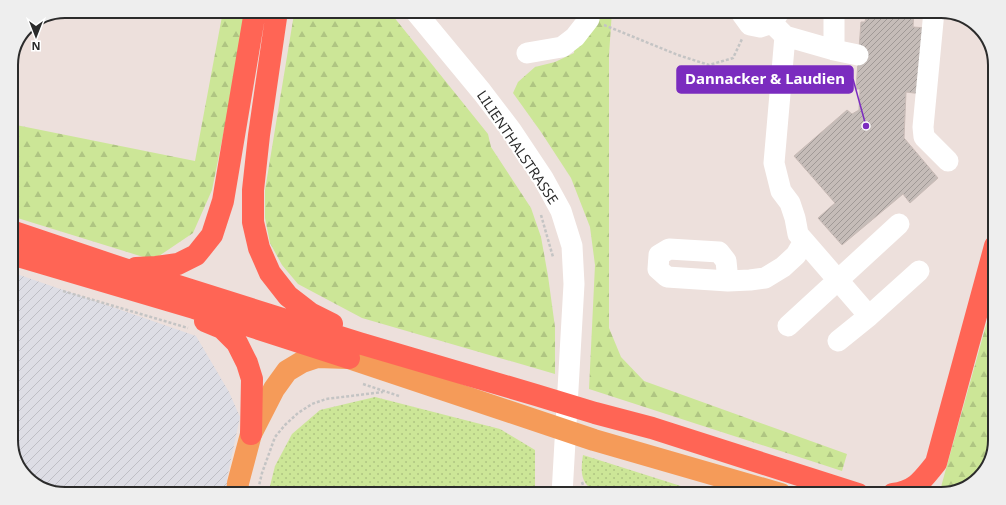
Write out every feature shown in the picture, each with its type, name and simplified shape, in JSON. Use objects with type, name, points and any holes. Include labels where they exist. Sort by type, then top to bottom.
[{"type":"highway","points":[[124,269],[178,264],[196,255],[212,235],[223,201],[254,18]]},
{"type":"highway","points":[[278,18],[252,190],[253,222],[258,248],[270,273],[288,296],[310,313],[342,329],[354,350]]},
{"type":"highway","points":[[18,233],[354,350]]},
{"type":"highway","points":[[18,256],[175,303],[354,350],[536,395],[595,414],[652,428],[836,487]]},
{"type":"highway","points":[[914,487],[920,483],[936,463],[988,272]]},
{"type":"highway","points":[[175,303],[186,312],[222,328],[237,343],[247,363],[252,379],[251,434]]},
{"type":"main road","points":[[238,487],[251,434],[274,389],[287,371],[302,362],[317,357],[354,350],[534,420],[594,440],[757,487]]},
{"type":"street","name":"LILIENTHALSTRASSE","points":[[421,18],[482,92],[511,130],[543,178],[561,211],[572,246],[574,284],[562,487]]},
{"type":"street","points":[[527,53],[562,47],[575,37],[587,18]]},
{"type":"street","points":[[746,18],[760,27],[779,24],[834,50],[858,54]]},
{"type":"street","points":[[834,18],[834,50]]},
{"type":"street","points":[[933,18],[923,127],[924,137],[948,161]]},
{"type":"street","points":[[779,24],[774,163],[781,191],[790,203],[798,234],[869,316]]},
{"type":"street","points":[[788,326],[899,224]]},
{"type":"street","points":[[728,281],[765,278],[773,274],[796,255],[804,241]]},
{"type":"street","points":[[838,341],[919,272]]},
{"type":"path","points":[[596,18],[678,55],[709,65],[733,58],[746,18]]},
{"type":"path","points":[[540,213],[554,261]]},
{"type":"path","points":[[57,289],[189,328]]},
{"type":"path","points":[[259,487],[262,473],[276,437],[285,425],[298,413],[312,404],[326,399],[383,392]]},
{"type":"path","points":[[581,481],[583,487]]},
{"type":"shaded area","points":[[18,274],[196,336],[229,392],[240,417],[227,478],[227,487],[59,487],[44,482],[34,475],[26,466],[20,455],[18,443]]},
{"type":"green space","points":[[222,18],[247,18],[212,190],[193,233],[153,260],[18,218],[18,125],[195,161]]},
{"type":"green space","points":[[293,18],[395,18],[488,134],[491,147],[531,208],[541,237],[548,276],[555,327],[555,374],[362,318],[298,284],[282,265],[270,243],[265,218],[265,190]]},
{"type":"green space","points":[[576,18],[612,18],[609,55],[609,328],[621,357],[644,381],[847,454],[842,471],[589,389],[595,265],[590,227],[571,178],[513,93],[518,82],[535,67],[555,62],[574,53]]},
{"type":"green space","points":[[988,318],[988,446],[983,461],[970,477],[965,481],[947,487],[941,487]]},
{"type":"green space","points":[[375,397],[500,429],[535,450],[535,487],[270,487],[275,466],[292,434],[320,410]]},
{"type":"green space","points":[[583,455],[684,487],[589,487],[583,479]]},
{"type":"building","points":[[866,18],[914,18],[913,27],[927,28],[922,94],[906,92],[904,138],[938,178],[910,203],[903,194],[842,245],[818,218],[835,203],[794,156],[847,110],[852,114],[859,110],[860,89],[856,89],[861,22],[865,22]]},
{"type":"place","name":"Dannacker & Laudien","points":[[866,126]]}]
